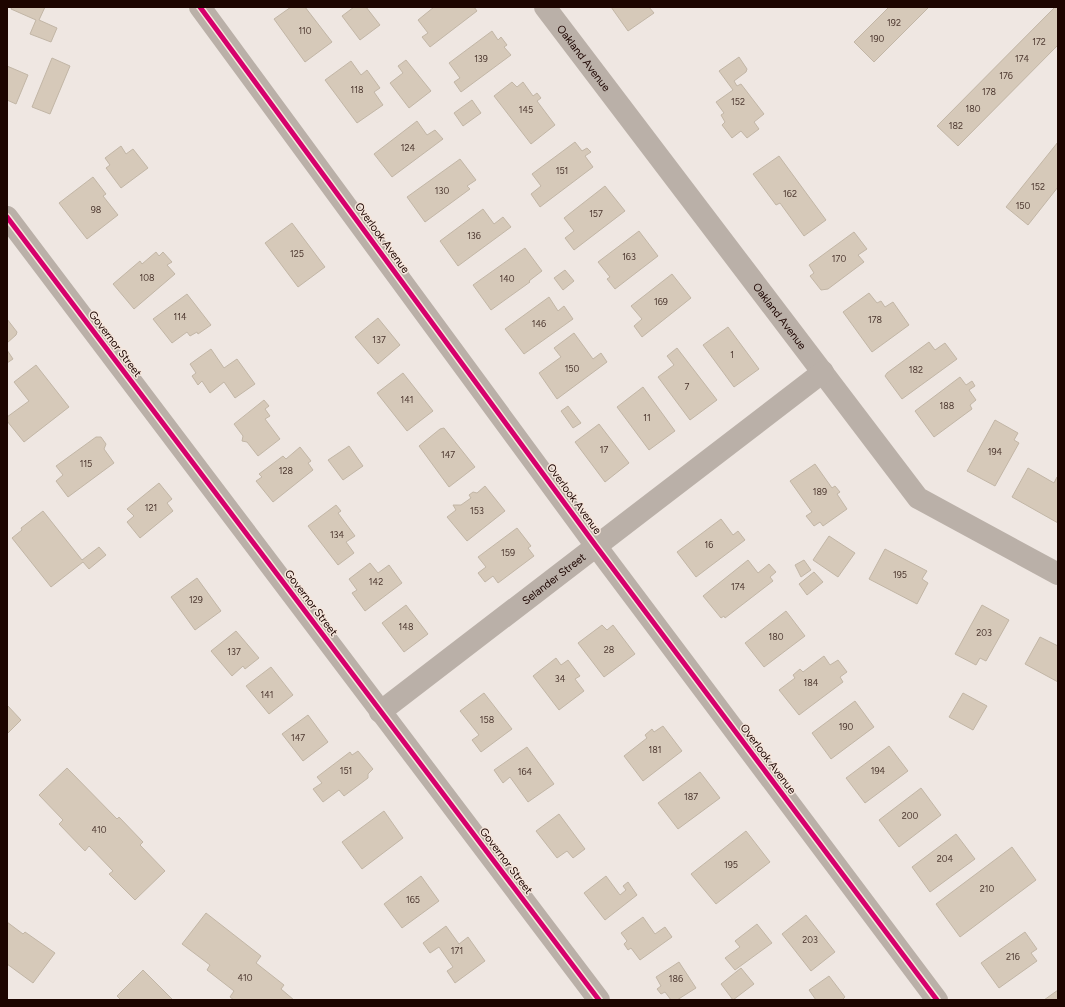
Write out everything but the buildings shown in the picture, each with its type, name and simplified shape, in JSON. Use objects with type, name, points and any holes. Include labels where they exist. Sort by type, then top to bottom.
[{"type":"street","name":"Overlook Avenue","points":[[200,7],[596,546],[938,1000]]},
{"type":"street","name":"Oakland Avenue","points":[[545,7],[918,498],[1058,574]]},
{"type":"street","name":"Governor Street","points":[[7,217],[599,1000]]},
{"type":"street","name":"Selander Street","points":[[380,712],[823,372]]},
{"type":"cycle path","points":[[200,7],[596,546],[937,1000]]},
{"type":"cycle path","points":[[7,217],[599,1000]]}]
